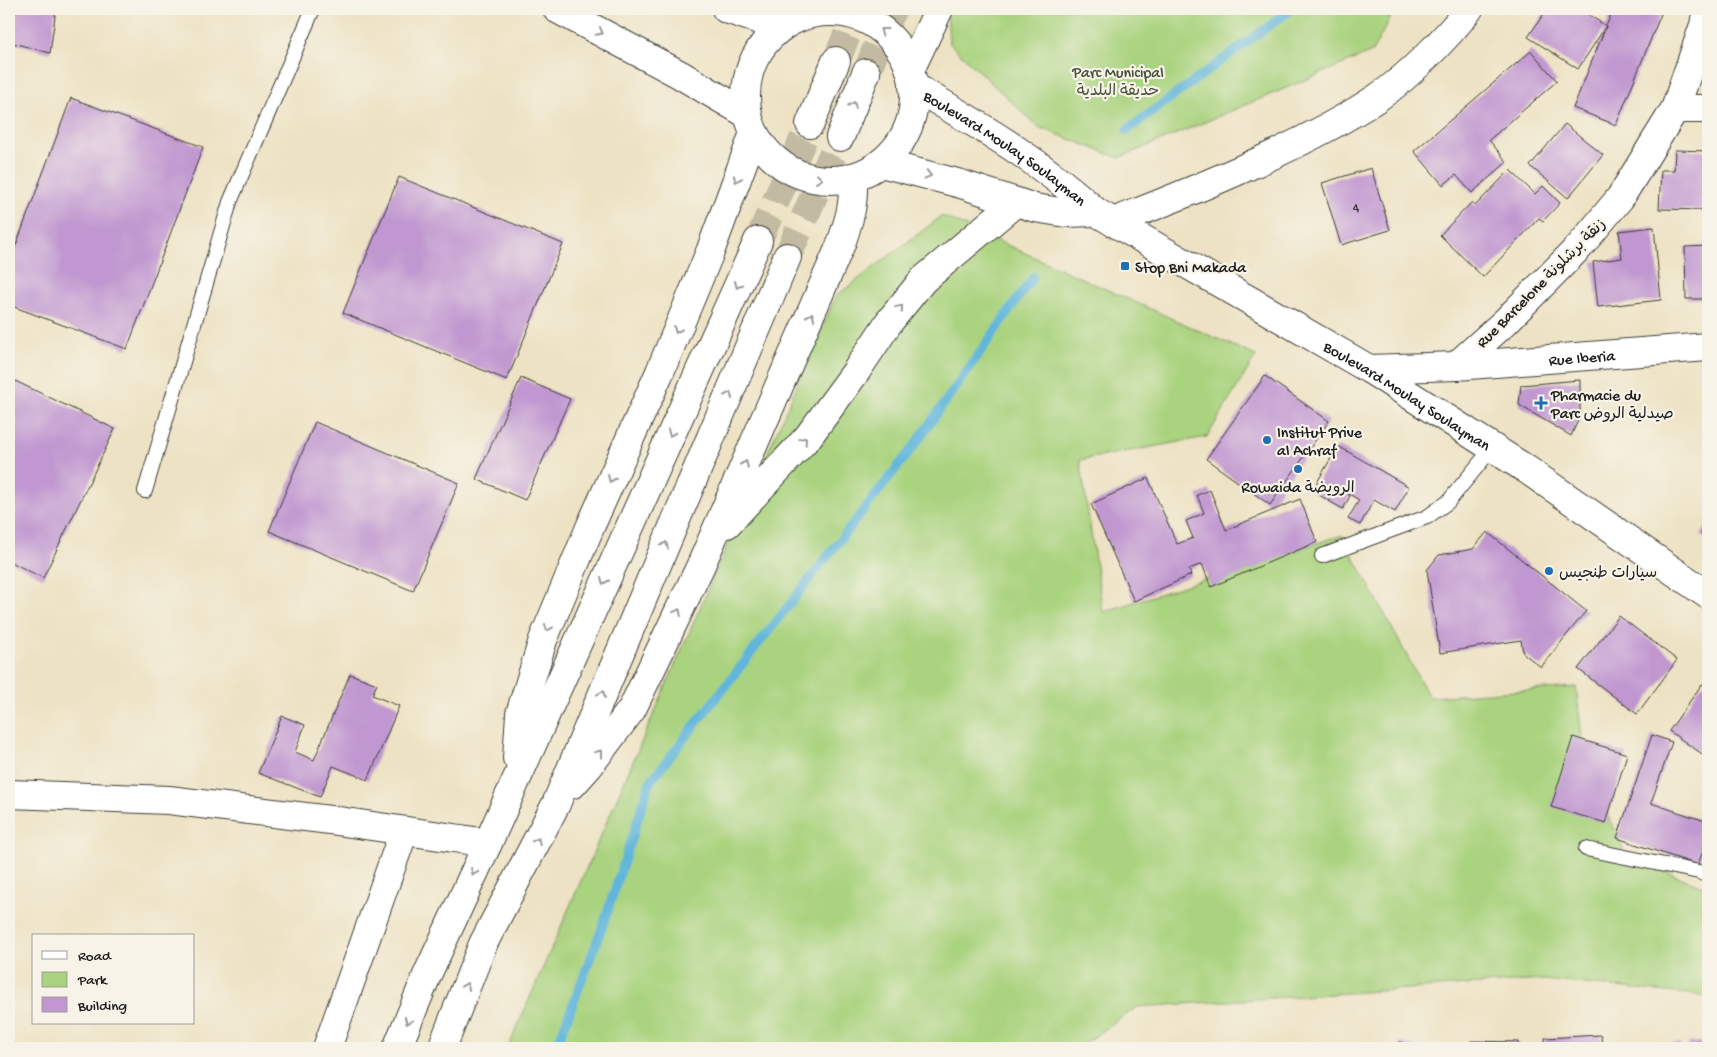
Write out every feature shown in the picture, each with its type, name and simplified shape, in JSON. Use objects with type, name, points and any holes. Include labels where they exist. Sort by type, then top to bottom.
[{"type":"main road","points":[[515,780],[520,714],[543,640],[590,524],[659,374],[710,252],[750,123],[746,81],[759,50],[781,27],[806,12],[849,13],[869,21],[887,34],[901,51],[912,78],[913,108],[907,129],[896,148],[881,163],[853,177],[830,180],[806,177],[785,168],[767,153],[750,123],[680,74],[557,9]]},
{"type":"main road","points":[[726,9],[781,27]]},
{"type":"main road","points":[[912,78],[939,9]]},
{"type":"main road","points":[[1104,217],[1224,177],[1284,150],[1343,119],[1378,97],[1408,72],[1458,23],[1469,9]]},
{"type":"main road","name":"Rue Barcelone زنقة برشلونة","points":[[1456,366],[1505,322],[1580,246],[1620,198],[1674,110],[1701,33],[1707,9]]},
{"type":"main road","points":[[810,124],[836,61]]},
{"type":"main road","points":[[840,137],[866,73]]},
{"type":"main road","name":"Boulevard Moulay Soulayman","points":[[912,78],[1047,171],[1104,217],[1369,369],[1493,447],[1708,595]]},
{"type":"main road","points":[[1674,110],[1708,109]]},
{"type":"main road","name":"Boulevard Moulay Soulayman","points":[[881,163],[961,184],[1035,208],[1104,217]]},
{"type":"main road","points":[[556,804],[589,766],[632,709],[712,540],[841,244],[852,211],[854,197],[853,177]]},
{"type":"main road","points":[[712,540],[808,436],[855,373],[889,322],[924,280],[1016,202]]},
{"type":"main road","points":[[397,1048],[428,973],[758,241]]},
{"type":"main road","points":[[442,1048],[483,944],[556,804],[787,257]]},
{"type":"main road","name":"Rue Iberia","points":[[1456,366],[1705,349]]},
{"type":"main road","points":[[1369,369],[1456,366]]},
{"type":"main road","points":[[9,794],[170,800],[338,821],[488,843]]},
{"type":"main road","points":[[327,1048],[404,831]]},
{"type":"lane","points":[[145,491],[230,202],[313,9]]},
{"type":"lane","points":[[1322,556],[1426,517],[1448,502],[1493,447]]},
{"type":"lane","points":[[1586,848],[1699,872],[1708,876]]},
{"type":"green space","name":"Parc Municipal حديقة البلدية","points":[[947,9],[1395,9],[1372,52],[1119,158],[1038,127],[949,43]]},
{"type":"green space","points":[[942,216],[1256,356],[1207,437],[1080,460],[1103,612],[1342,535],[1429,697],[1576,687],[1586,769],[1626,856],[1708,888],[1708,996],[1543,980],[1137,1007],[1078,1048],[508,1048],[836,296]]},
{"type":"building","points":[[9,9],[56,9],[50,53],[9,42]]},
{"type":"building","points":[[1547,9],[1580,9],[1606,26],[1578,69],[1528,37]]},
{"type":"building","points":[[1616,9],[1663,9],[1616,125],[1573,108],[1611,14],[1613,15]]},
{"type":"building","points":[[1531,51],[1557,81],[1489,140],[1507,162],[1472,193],[1456,175],[1443,185],[1414,151]]},
{"type":"building","points":[[71,98],[203,147],[127,349],[9,305],[9,264]]},
{"type":"building","points":[[1565,124],[1603,155],[1568,198],[1530,166]]},
{"type":"building","points":[[1675,150],[1708,151],[1708,210],[1659,209],[1661,170],[1674,170]]},
{"type":"building","points":[[1371,168],[1390,230],[1341,245],[1322,183]]},
{"type":"building","points":[[1510,170],[1535,194],[1543,186],[1560,203],[1543,221],[1539,218],[1483,277],[1440,235],[1472,202],[1475,206]]},
{"type":"building","points":[[399,177],[563,244],[507,380],[343,313]]},
{"type":"building","points":[[1654,227],[1661,300],[1598,307],[1593,262],[1622,258],[1619,231]]},
{"type":"building","points":[[1708,246],[1708,299],[1686,299],[1685,247]]},
{"type":"building","name":"Institut Prive al Achraf","points":[[1265,376],[1329,421],[1270,505],[1206,459]]},
{"type":"building","points":[[9,378],[115,429],[43,578],[9,561]]},
{"type":"building","points":[[521,378],[570,399],[525,500],[476,479]]},
{"type":"building","points":[[1580,380],[1580,416],[1571,436],[1519,405],[1521,385]]},
{"type":"building","points":[[315,422],[459,483],[413,591],[269,531]]},
{"type":"building","points":[[1338,446],[1409,487],[1395,512],[1374,500],[1360,525],[1348,519],[1359,500],[1344,491],[1350,496],[1343,509],[1312,491]]},
{"type":"building","points":[[1148,478],[1177,544],[1193,538],[1186,521],[1204,513],[1197,495],[1210,490],[1226,530],[1300,499],[1317,542],[1211,587],[1202,564],[1189,569],[1191,575],[1134,601],[1091,504]]},
{"type":"building","points":[[1708,525],[1708,540],[1701,535]]},
{"type":"building","points":[[1487,532],[1586,611],[1541,667],[1523,653],[1521,640],[1440,653],[1427,570],[1439,555],[1473,549]]},
{"type":"building","points":[[1619,616],[1677,660],[1637,714],[1578,669]]},
{"type":"building","points":[[350,674],[377,684],[372,695],[399,706],[368,780],[333,766],[320,797],[258,773],[282,716],[305,725],[295,752],[314,760]]},
{"type":"building","points":[[1702,684],[1708,688],[1708,758],[1669,731]]},
{"type":"building","points":[[1652,735],[1672,742],[1651,803],[1708,822],[1708,836],[1698,865],[1617,838]]},
{"type":"building","points":[[1573,737],[1627,754],[1606,823],[1551,807]]},
{"type":"building","points":[[1601,1035],[1602,1048],[1545,1048],[1545,1038]]},
{"type":"building","points":[[1471,1041],[1518,1042],[1518,1048],[1471,1048]]},
{"type":"building","points":[[1708,1041],[1708,1048],[1689,1048],[1688,1043]]},
{"type":"building","points":[[1400,1042],[1418,1048],[1398,1048]]},
{"type":"building","points":[[1681,1043],[1681,1048],[1629,1048],[1629,1046]]},
{"type":"waterway","points":[[1127,130],[1292,9]]},
{"type":"waterway","points":[[556,1048],[602,928],[650,782],[914,446],[1033,277]]},
{"type":"tunnel","points":[[836,61],[858,9]]},
{"type":"tunnel","points":[[866,73],[893,9]]},
{"type":"tunnel","points":[[758,241],[810,124]]},
{"type":"tunnel","points":[[787,257],[840,137]]},
{"type":"place","name":"Stop Bni Makada","points":[[1125,266]]},
{"type":"place","name":"Pharmacie du Parc صيدلية الروض","points":[[1541,403]]},
{"type":"place","name":"Institut Prive al Achraf","points":[[1267,440]]},
{"type":"place","name":"Rowaida الرويضة","points":[[1298,469]]},
{"type":"place","name":"سيارات طنجيس","points":[[1549,571]]}]
